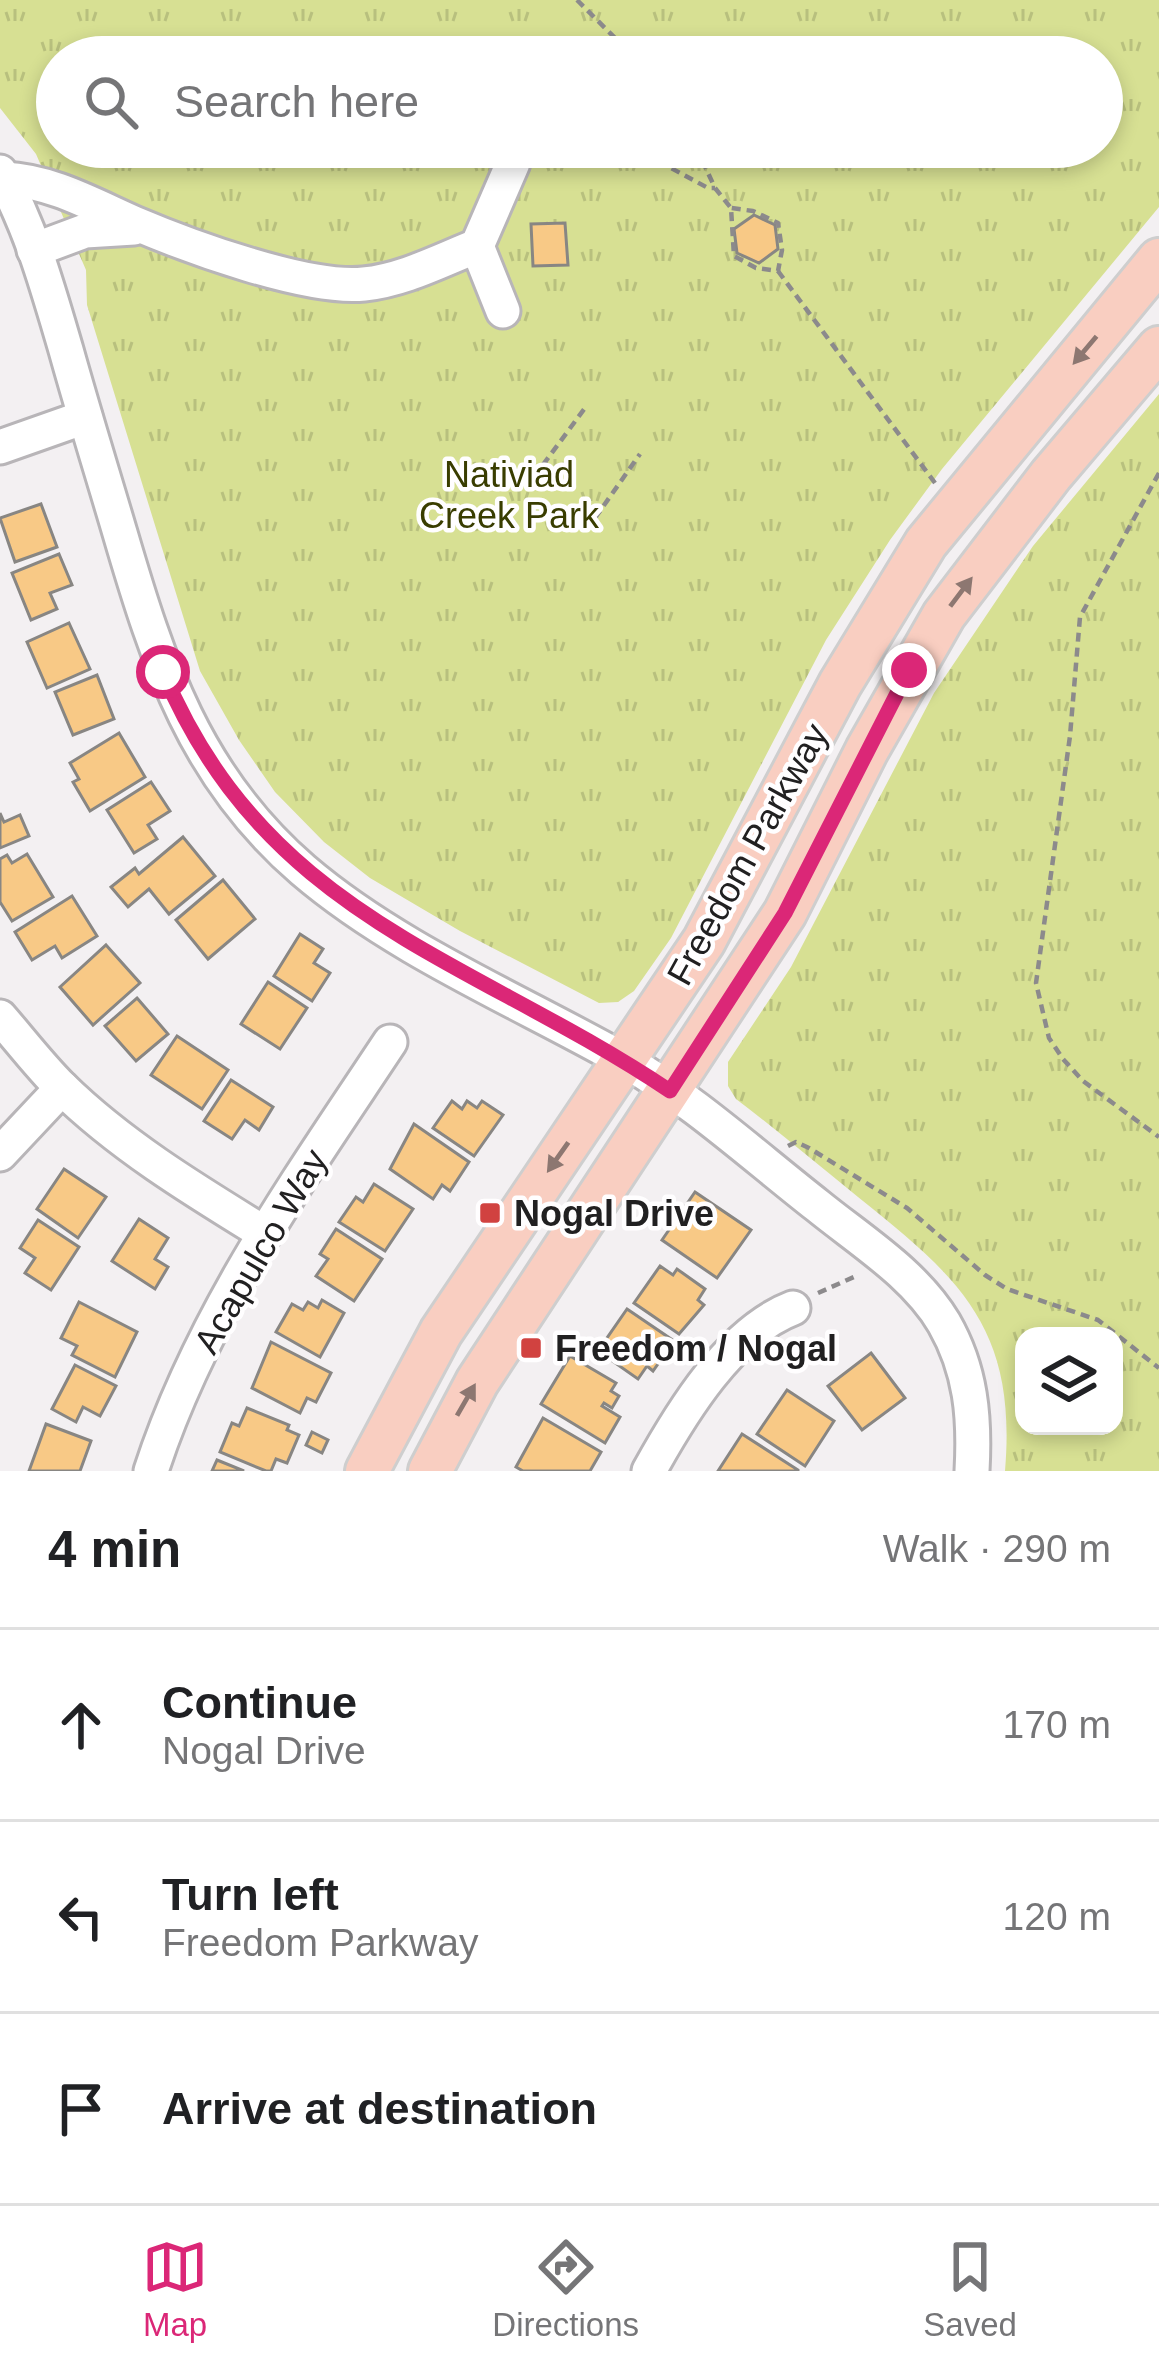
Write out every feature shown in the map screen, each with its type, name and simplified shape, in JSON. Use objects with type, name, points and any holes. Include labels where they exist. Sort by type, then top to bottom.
[{"type":"main road","name":"Freedom Parkway","points":[[367,1471],[441,1332],[704,941],[881,613],[956,504],[1159,260]]},
{"type":"main road","name":"Freedom Parkway","points":[[430,1471],[477,1382],[785,913],[877,730],[944,615],[1051,475],[1159,348]]},
{"type":"street","points":[[2,175],[42,182],[218,256],[359,285],[395,279],[477,246],[511,168]]},
{"type":"street","points":[[2,175],[34,250],[163,672],[200,746],[233,796],[267,836],[340,899],[625,1060],[903,1274],[942,1319],[962,1360],[974,1408],[972,1471]]},
{"type":"street","points":[[34,250],[97,228],[148,229]]},
{"type":"street","points":[[477,246],[503,311]]},
{"type":"street","points":[[0,447],[85,416]]},
{"type":"street","points":[[0,1017],[62,1088],[198,1192],[264,1233]]},
{"type":"street","name":"Acapulco Way","points":[[151,1471],[200,1351],[264,1233],[390,1042]]},
{"type":"street","points":[[0,1154],[62,1088]]},
{"type":"street","points":[[649,1471],[730,1352],[757,1325],[793,1308]]},
{"type":"path","points":[[578,0],[613,36]]},
{"type":"path","points":[[670,168],[715,188]]},
{"type":"path","points":[[706,168],[731,208],[753,211],[778,223],[782,250],[778,271]]},
{"type":"path","points":[[731,208],[734,256],[756,268],[778,271],[936,485],[956,504]]},
{"type":"path","points":[[534,477],[585,408]]},
{"type":"path","points":[[595,518],[640,454]]},
{"type":"path","points":[[1159,473],[1080,617],[1070,736],[1036,982],[1049,1038],[1063,1059],[1082,1081],[1159,1137]]},
{"type":"path","points":[[788,1146],[796,1142],[809,1148],[908,1208],[1007,1289],[1097,1320],[1159,1368]]},
{"type":"path","points":[[793,1308],[836,1282],[856,1276]]},
{"type":"green space","name":"Nativiad Creek Park","points":[[0,0],[1159,0],[1159,207],[942,469],[890,540],[826,640],[671,938],[634,991],[618,1002],[599,1003],[370,878],[324,842],[275,792],[239,740],[200,671],[87,305],[86,270],[42,168],[1123,168],[1123,36],[36,36],[36,154],[0,108]]},
{"type":"green space","points":[[1159,394],[1159,1471],[1005,1471],[1002,1380],[975,1312],[926,1254],[736,1099],[728,1086],[728,1062],[791,967],[934,693],[1033,546]]},
{"type":"building","points":[[754,215],[775,225],[778,249],[759,263],[737,253],[734,229]]},
{"type":"building","points":[[565,223],[568,265],[533,266],[531,224]]},
{"type":"building","points":[[41,504],[57,547],[15,562],[0,518]]},
{"type":"building","points":[[59,554],[72,585],[50,593],[57,609],[31,620],[12,573]]},
{"type":"building","points":[[69,623],[90,669],[47,688],[27,642]]},
{"type":"building","points":[[97,675],[114,719],[73,735],[55,692]]},
{"type":"building","points":[[119,733],[145,777],[90,811],[73,782],[79,779],[70,763]]},
{"type":"building","points":[[151,782],[170,811],[148,825],[157,839],[134,853],[107,810]]},
{"type":"building","points":[[0,813],[4,822],[20,815],[29,836],[0,848]]},
{"type":"building","points":[[183,837],[215,876],[169,914],[149,889],[128,907],[111,887],[135,868],[139,874]]},
{"type":"building","points":[[27,854],[53,897],[12,921],[0,902],[0,859],[7,855],[12,863]]},
{"type":"building","points":[[223,880],[255,919],[208,959],[176,920]]},
{"type":"building","points":[[72,896],[97,936],[62,958],[55,946],[32,960],[15,932]]},
{"type":"building","points":[[300,934],[323,949],[314,963],[330,973],[312,1001],[274,976]]},
{"type":"building","points":[[106,945],[140,983],[93,1025],[60,987]]},
{"type":"building","points":[[268,982],[307,1008],[280,1049],[241,1024]]},
{"type":"building","points":[[137,998],[168,1034],[136,1061],[105,1026]]},
{"type":"building","points":[[177,1036],[228,1070],[202,1109],[151,1075]]},
{"type":"building","points":[[231,1080],[273,1107],[259,1130],[245,1120],[232,1139],[204,1121]]},
{"type":"building","points":[[452,1101],[462,1109],[467,1101],[477,1108],[482,1101],[503,1115],[474,1156],[433,1128]]},
{"type":"building","points":[[414,1124],[469,1162],[450,1191],[442,1185],[433,1199],[390,1169]]},
{"type":"building","points":[[64,1169],[106,1197],[78,1238],[37,1209]]},
{"type":"building","points":[[374,1184],[413,1209],[385,1251],[339,1222],[356,1197],[363,1202]]},
{"type":"building","points":[[695,1192],[751,1230],[717,1278],[662,1240]]},
{"type":"building","points":[[139,1219],[168,1238],[155,1259],[168,1267],[155,1289],[112,1261]]},
{"type":"building","points":[[38,1220],[79,1247],[51,1290],[25,1273],[35,1258],[20,1248]]},
{"type":"building","points":[[336,1229],[382,1259],[354,1301],[316,1276],[328,1259],[320,1254]]},
{"type":"building","points":[[660,1266],[673,1275],[677,1269],[705,1289],[698,1300],[704,1305],[679,1334],[634,1303]]},
{"type":"building","points":[[322,1300],[344,1313],[320,1357],[276,1332],[292,1304],[303,1310],[308,1302],[318,1308]]},
{"type":"building","points":[[79,1302],[137,1332],[115,1377],[72,1355],[77,1346],[61,1338]]},
{"type":"building","points":[[627,1309],[674,1341],[653,1371],[647,1366],[638,1379],[598,1351]]},
{"type":"building","points":[[271,1342],[331,1373],[316,1402],[307,1398],[300,1413],[252,1388]]},
{"type":"building","points":[[871,1353],[905,1398],[862,1430],[828,1386]]},
{"type":"building","points":[[570,1356],[616,1383],[611,1391],[619,1396],[612,1408],[602,1406],[620,1417],[605,1443],[541,1404]]},
{"type":"building","points":[[75,1365],[116,1386],[100,1416],[83,1407],[76,1422],[52,1409]]},
{"type":"building","points":[[787,1390],[834,1421],[805,1466],[757,1434]]},
{"type":"building","points":[[247,1408],[289,1425],[287,1430],[299,1435],[287,1463],[276,1459],[271,1471],[266,1471],[220,1452],[232,1423],[239,1426]]},
{"type":"building","points":[[543,1418],[601,1452],[590,1471],[523,1471],[516,1467]]},
{"type":"building","points":[[46,1424],[91,1441],[80,1471],[29,1471]]},
{"type":"building","points":[[312,1432],[328,1440],[322,1453],[306,1445]]},
{"type":"building","points":[[742,1434],[798,1470],[798,1471],[718,1471]]},
{"type":"building","points":[[217,1460],[244,1471],[212,1471]]},
{"type":"place","name":"Nogal Drive","points":[[490,1213]]},
{"type":"place","name":"Freedom / Nogal","points":[[531,1348]]},
{"type":"route","points":[[163,672],[177,706],[233,796],[302,869],[387,929],[625,1060],[670,1091],[785,913],[909,670]]}]
